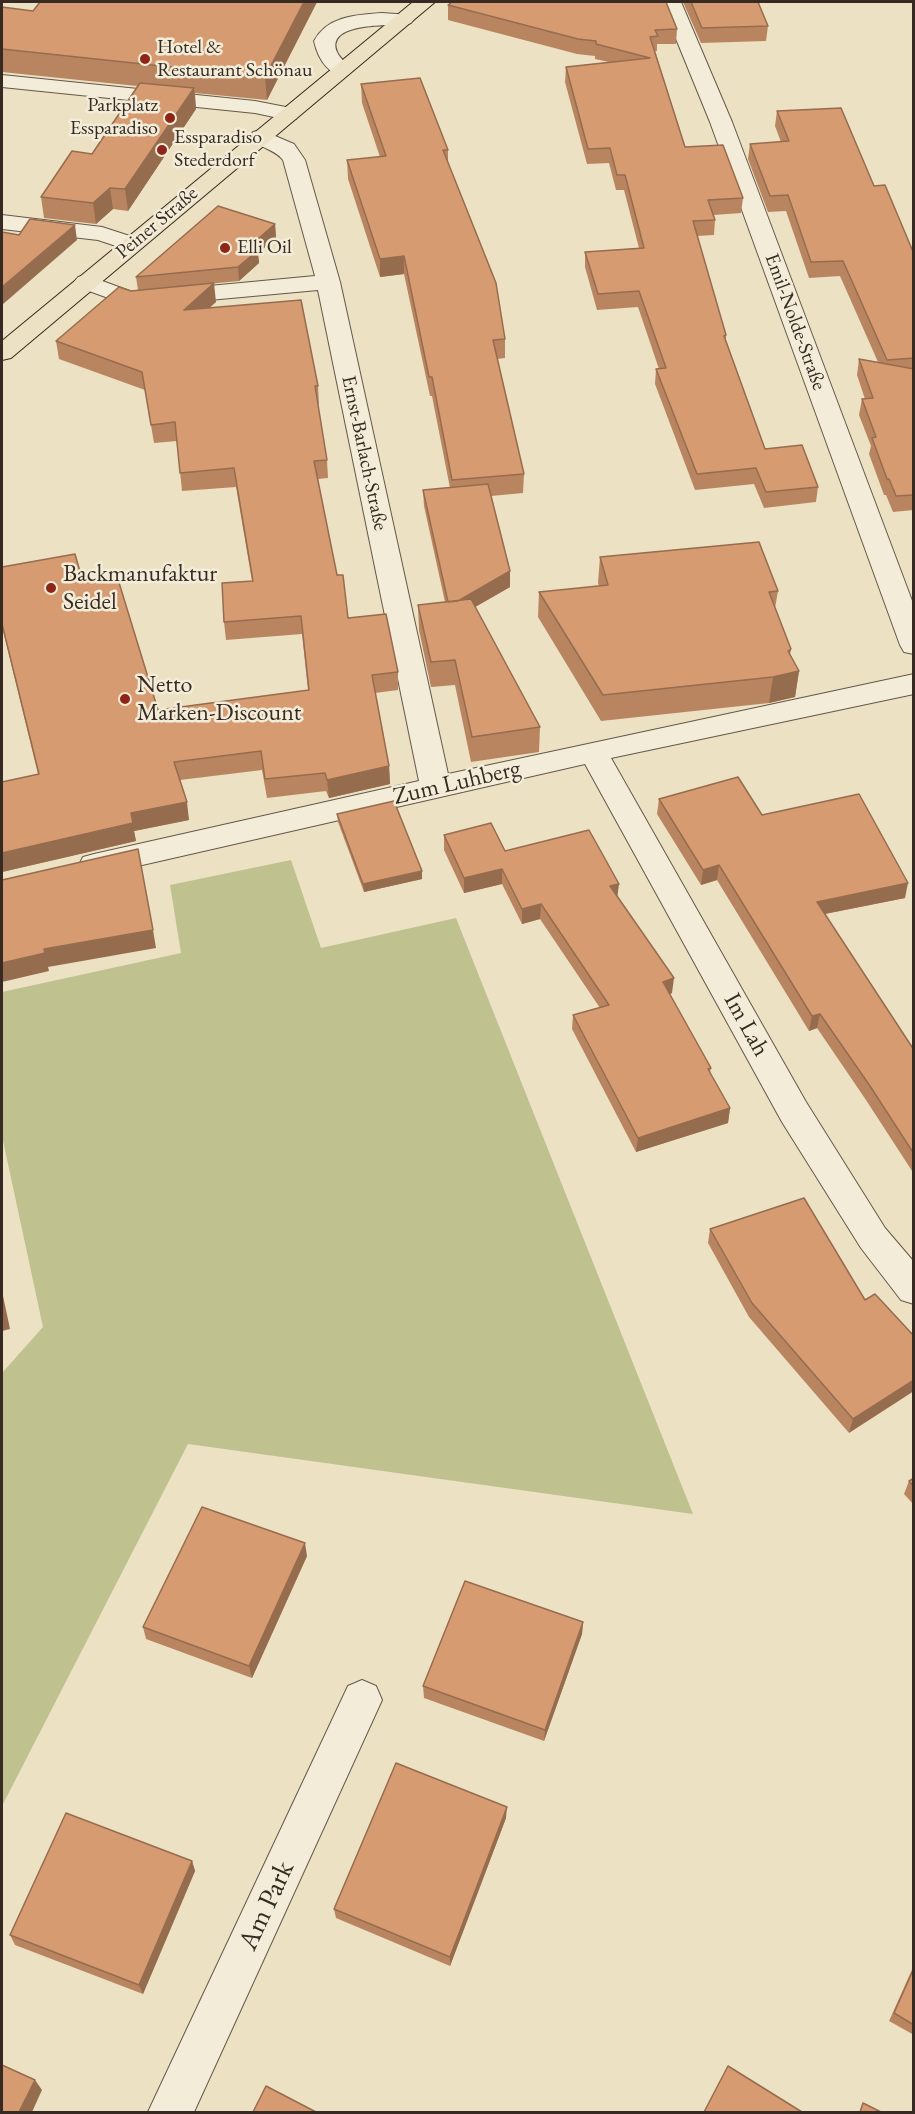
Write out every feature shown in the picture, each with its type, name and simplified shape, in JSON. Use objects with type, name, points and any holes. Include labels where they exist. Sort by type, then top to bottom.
[{"type":"main road","name":"Peiner Straße","points":[[2,353],[425,2]]},
{"type":"street","name":"Emil-Nolde-Straße","points":[[671,2],[721,122],[914,645]]},
{"type":"street","points":[[342,70],[327,55],[325,47],[325,39],[334,30],[350,22],[404,19]]},
{"type":"street","points":[[2,81],[255,107],[288,114]]},
{"type":"street","name":"Ernst-Barlach-Straße","points":[[261,137],[286,149],[294,160],[328,282],[436,789]]},
{"type":"street","points":[[2,222],[102,234],[131,244]]},
{"type":"street","points":[[86,282],[133,300],[328,282]]},
{"type":"street","name":"Zum Luhberg","points":[[70,870],[593,752],[914,684]]},
{"type":"street","name":"Im Lah","points":[[593,752],[794,1112],[873,1238],[914,1288]]},
{"type":"street","name":"Am Park","points":[[171,2112],[362,1700]]},
{"type":"green space","points":[[291,860],[321,948],[456,918],[693,1514],[188,1444],[2,1806],[2,1373],[43,1327],[2,1136],[2,992],[181,953],[170,885]]},
{"type":"building","points":[[40,2],[304,2],[265,77],[2,49],[2,7],[33,11]]},
{"type":"building","points":[[452,2],[666,2],[677,29],[655,30],[658,36],[650,37],[685,147],[723,145],[743,198],[708,200],[715,220],[693,221],[726,335],[724,336],[765,449],[802,445],[818,487],[766,492],[756,468],[697,474],[656,369],[666,368],[639,291],[598,294],[585,252],[644,248],[625,175],[617,175],[610,148],[588,149],[566,67],[650,58],[596,44],[596,41],[578,39],[448,5]]},
{"type":"building","points":[[691,2],[758,2],[768,26],[702,28]]},
{"type":"building","points":[[420,78],[448,150],[443,150],[496,283],[505,339],[493,340],[524,474],[452,480],[432,377],[429,377],[404,256],[380,259],[347,160],[386,156],[361,84]]},
{"type":"building","points":[[140,83],[194,88],[125,189],[110,188],[93,203],[41,197],[72,151],[92,154]]},
{"type":"building","points":[[841,108],[874,186],[885,185],[914,254],[914,358],[887,360],[843,261],[811,262],[788,195],[770,196],[750,144],[789,141],[777,111]]},
{"type":"building","name":"Elli Oil","points":[[218,206],[275,224],[251,245],[258,250],[238,267],[136,277]]},
{"type":"building","points":[[30,219],[75,225],[2,287],[2,232],[19,235]]},
{"type":"building","points":[[214,283],[184,310],[301,300],[318,386],[315,386],[327,460],[314,461],[337,575],[343,575],[348,618],[386,614],[398,672],[372,675],[389,766],[327,780],[325,773],[265,779],[261,751],[174,762],[187,802],[131,813],[133,823],[2,853],[2,782],[39,774],[2,624],[2,567],[75,554],[83,582],[117,576],[158,710],[309,690],[301,616],[224,622],[222,583],[253,581],[234,468],[180,473],[175,422],[151,425],[142,372],[56,341],[119,287],[131,291]]},
{"type":"building","points":[[859,359],[914,369],[914,495],[896,496],[887,479],[872,438],[876,437],[862,399],[873,398]]},
{"type":"building","points":[[488,484],[510,571],[458,601],[448,602],[423,490]]},
{"type":"building","points":[[759,542],[778,591],[769,592],[791,649],[788,651],[799,671],[773,677],[603,695],[539,592],[608,585],[600,557]]},
{"type":"building","points":[[471,599],[540,727],[472,737],[455,660],[431,662],[418,605]]},
{"type":"building","points":[[738,777],[762,815],[859,794],[908,883],[817,902],[914,1050],[914,1154],[820,1014],[812,1016],[719,865],[703,870],[659,799]]},
{"type":"building","points":[[394,801],[422,871],[363,884],[337,814]]},
{"type":"building","points":[[491,823],[505,851],[589,830],[619,884],[610,886],[674,978],[663,982],[711,1068],[708,1069],[730,1108],[638,1138],[573,1015],[609,1005],[541,904],[522,909],[502,869],[464,878],[444,835]]},
{"type":"building","points":[[138,849],[153,930],[44,949],[45,953],[2,963],[2,880]]},
{"type":"building","points":[[804,1198],[865,1300],[875,1294],[914,1336],[914,1380],[853,1419],[752,1303],[710,1229]]},
{"type":"building","points":[[202,1507],[305,1543],[249,1666],[143,1627]]},
{"type":"building","points":[[465,1581],[583,1622],[545,1730],[423,1686]]},
{"type":"building","points":[[396,1763],[507,1807],[450,1957],[334,1909]]},
{"type":"building","points":[[66,1813],[192,1861],[139,1985],[10,1935]]},
{"type":"building","points":[[914,1968],[914,2025],[894,2013]]},
{"type":"building","points":[[2,2065],[35,2080],[19,2112],[2,2112]]},
{"type":"building","points":[[728,2066],[802,2112],[704,2112]]},
{"type":"building","points":[[266,2086],[316,2112],[253,2112]]},
{"type":"building","points":[[863,2103],[881,2112],[860,2112]]},
{"type":"place","name":"Hotel & Restaurant Schönau","points":[[145,59]]},
{"type":"place","name":"Parkplatz Essparadiso","points":[[170,118]]},
{"type":"place","name":"Essparadiso Stederdorf","points":[[162,150]]},
{"type":"place","name":"Elli Oil","points":[[225,248]]},
{"type":"place","name":"Backmanufaktur Seidel","points":[[51,588]]},
{"type":"place","name":"Netto Marken-Discount","points":[[125,699]]}]
